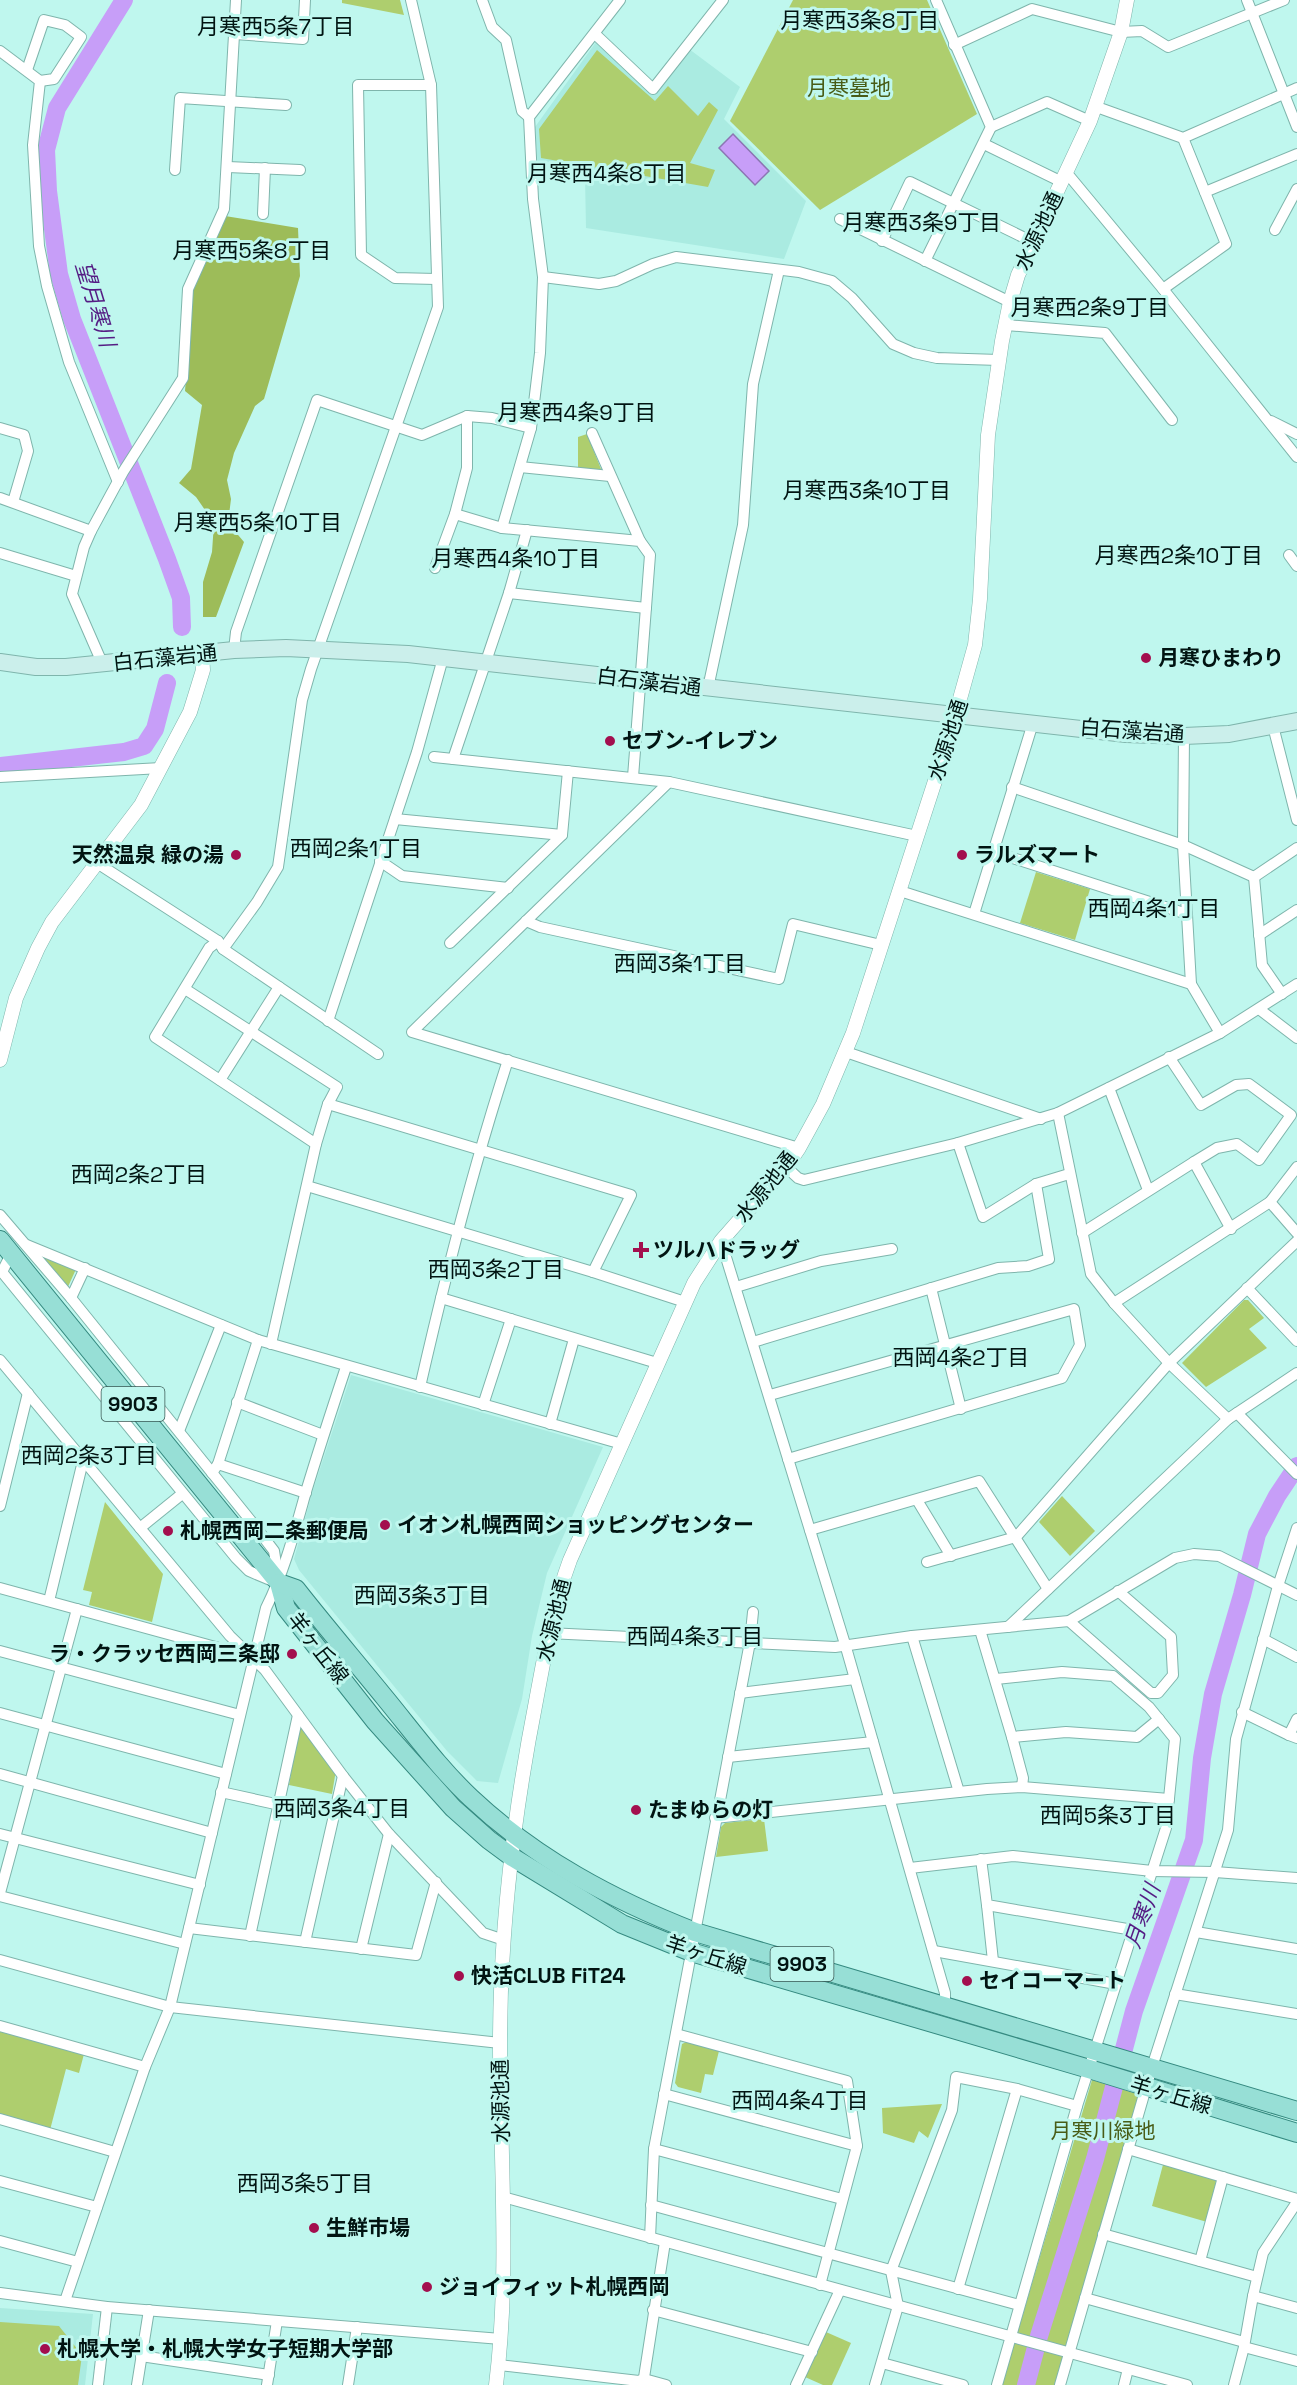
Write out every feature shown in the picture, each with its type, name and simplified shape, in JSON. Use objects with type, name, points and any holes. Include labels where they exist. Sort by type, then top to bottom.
[{"type":"main road","name":"白石藻岩通","points":[[0,662],[36,667],[103,665],[234,651],[320,649],[484,662],[1126,734],[1184,736],[1229,734],[1297,721]]},
{"type":"main road","name":"羊ヶ丘線","points":[[5,1247],[279,1583],[286,1608],[375,1720],[453,1808],[512,1857],[622,1924],[691,1952],[1297,2133]]},
{"type":"main road","name":"羊ヶ丘線","points":[[279,1583],[296,1589],[424,1748],[470,1798],[544,1857],[589,1885],[644,1912],[695,1932],[1297,2111]]},
{"type":"street","points":[[103,665],[72,594],[91,531],[120,477],[183,378],[188,289],[224,209],[236,0]]},
{"type":"street","points":[[235,34],[303,39],[305,0]]},
{"type":"street","points":[[316,1144],[155,1037],[209,948],[220,945],[257,902],[278,867],[302,700],[438,307],[432,85],[411,0]]},
{"type":"street","points":[[482,0],[492,27],[506,40],[522,111],[529,117]]},
{"type":"street","points":[[502,528],[531,428],[540,353],[543,277],[533,199],[529,117],[620,0]]},
{"type":"street","points":[[595,34],[653,89],[722,0]]},
{"type":"street","points":[[936,0],[991,128]]},
{"type":"street","name":"水源池通","points":[[496,2385],[501,2339],[504,2269],[500,2043],[504,1941],[525,1759],[557,1596],[570,1560],[657,1363],[706,1262],[721,1241],[786,1167],[799,1148],[823,1104],[846,1052],[900,891],[956,714],[975,645],[980,598],[988,435],[1010,302],[1018,275],[1090,121],[1121,32],[1127,0]]},
{"type":"street","points":[[1246,0],[1297,127]]},
{"type":"street","points":[[954,45],[1033,5],[1121,32],[1142,31],[1168,47],[1284,0]]},
{"type":"street","points":[[0,51],[40,81],[54,79],[81,37],[65,25],[44,20],[27,70]]},
{"type":"street","points":[[40,81],[33,145],[39,246],[47,286],[69,362],[120,477]]},
{"type":"street","points":[[432,85],[358,85],[361,255],[395,278],[436,279]]},
{"type":"street","points":[[1094,106],[1183,138],[1297,88]]},
{"type":"street","points":[[175,170],[180,98],[286,105]]},
{"type":"street","points":[[925,261],[991,128],[1047,102],[1090,121]]},
{"type":"street","points":[[1163,289],[1226,244],[1183,138]]},
{"type":"street","points":[[984,144],[1064,177],[1163,289],[1297,457]]},
{"type":"street","points":[[1205,192],[1297,154]]},
{"type":"street","points":[[228,167],[300,170]]},
{"type":"street","points":[[263,214],[265,168]]},
{"type":"street","points":[[882,241],[910,182],[1033,242]]},
{"type":"street","points":[[1275,230],[1297,189]]},
{"type":"street","points":[[840,219],[1010,302]]},
{"type":"street","points":[[543,277],[599,284],[616,281],[653,264],[676,257],[799,272],[832,281],[852,297],[893,344],[914,353],[937,358],[999,360]]},
{"type":"street","points":[[708,688],[743,525],[753,384],[778,270]]},
{"type":"street","points":[[1006,325],[1105,333],[1172,420]]},
{"type":"street","points":[[234,651],[236,632],[317,400],[422,435],[467,416],[492,418],[531,428]]},
{"type":"street","points":[[435,568],[455,514],[467,468],[467,416]]},
{"type":"street","points":[[1268,420],[1297,434]]},
{"type":"street","points":[[0,428],[24,435],[28,451],[13,502]]},
{"type":"street","points":[[592,433],[640,541],[650,555],[633,777]]},
{"type":"street","points":[[520,467],[610,476]]},
{"type":"street","points":[[0,498],[91,531]]},
{"type":"street","points":[[455,514],[502,528],[640,541]]},
{"type":"street","points":[[453,759],[509,593],[527,530]]},
{"type":"street","points":[[0,553],[76,576]]},
{"type":"street","points":[[1289,555],[1297,566]]},
{"type":"street","points":[[509,593],[646,608]]},
{"type":"street","points":[[0,1060],[16,998],[38,948],[52,922],[141,805],[190,712],[203,670],[202,654]]},
{"type":"street","points":[[328,1021],[395,819],[443,658]]},
{"type":"street","points":[[974,914],[1033,723]]},
{"type":"street","points":[[1273,726],[1297,820]]},
{"type":"street","points":[[1184,736],[1183,845],[1191,984],[1221,1033]]},
{"type":"street","points":[[434,758],[669,782],[917,836]]},
{"type":"street","points":[[0,777],[161,768]]},
{"type":"street","points":[[450,943],[562,835],[568,771]]},
{"type":"street","points":[[669,782],[412,1032],[799,1148]]},
{"type":"street","points":[[1012,787],[1183,845],[1254,877]]},
{"type":"street","points":[[395,819],[562,835]]},
{"type":"street","points":[[1254,877],[1297,848]]},
{"type":"street","points":[[994,852],[1187,914]]},
{"type":"street","points":[[380,861],[402,876],[508,888]]},
{"type":"street","points":[[97,863],[378,1054]]},
{"type":"street","points":[[1254,877],[1262,965],[1282,994]]},
{"type":"street","points":[[900,891],[1191,984]]},
{"type":"street","points":[[1259,935],[1297,910]]},
{"type":"street","points":[[526,921],[540,927],[779,979],[793,924],[881,945]]},
{"type":"street","points":[[786,1167],[798,1179],[804,1180],[958,1143],[1058,1113],[1221,1033],[1297,984]]},
{"type":"street","points":[[220,1080],[279,987]]},
{"type":"street","points":[[185,989],[249,1032],[337,1086],[328,1104],[316,1144],[271,1344]]},
{"type":"street","points":[[1259,1009],[1297,1038]]},
{"type":"street","points":[[846,1052],[1041,1119]]},
{"type":"street","points":[[1082,1233],[1217,1148],[1237,1144],[1259,1160],[1291,1115],[1249,1084],[1236,1085],[1201,1105],[1169,1057]]},
{"type":"street","points":[[420,1387],[479,1149],[508,1060]]},
{"type":"street","points":[[1109,1088],[1148,1190]]},
{"type":"street","points":[[328,1104],[631,1195],[593,1272]]},
{"type":"street","points":[[1058,1113],[1090,1274],[1114,1304],[1169,1363],[1297,1474]]},
{"type":"street","points":[[958,1143],[983,1217],[1036,1184],[1069,1174]]},
{"type":"street","points":[[1194,1162],[1231,1228]]},
{"type":"street","points":[[1114,1304],[1270,1202],[1297,1167]]},
{"type":"street","points":[[753,1342],[998,1268],[1028,1266],[1049,1259],[1036,1184]]},
{"type":"street","points":[[307,1186],[685,1302]]},
{"type":"street","points":[[1270,1202],[1297,1233]]},
{"type":"street","points":[[0,1215],[179,1431],[215,1468],[274,1551],[279,1583]]},
{"type":"street","points":[[721,1241],[846,1644],[934,1951],[945,1993],[946,2007],[941,2026]]},
{"type":"street","points":[[927,1562],[1016,1538],[1169,1363],[1297,1241]]},
{"type":"street","points":[[27,1245],[258,1340],[622,1444]]},
{"type":"street","points":[[5,1247],[2,1272],[182,1494],[249,1571],[279,1583]]},
{"type":"street","points":[[736,1287],[821,1261],[891,1249]]},
{"type":"street","points":[[71,1298],[85,1268]]},
{"type":"street","points":[[931,1288],[961,1409]]},
{"type":"street","points":[[1247,1288],[1297,1341]]},
{"type":"street","points":[[441,1298],[657,1363]]},
{"type":"street","points":[[770,1395],[1074,1309],[1080,1345],[1062,1378],[788,1460]]},
{"type":"street","points":[[483,1405],[511,1319]]},
{"type":"street","points":[[179,1431],[221,1325]]},
{"type":"street","points":[[550,1424],[574,1339]]},
{"type":"street","points":[[215,1468],[258,1340]]},
{"type":"street","points":[[0,1360],[230,1636],[253,1657],[389,1834],[483,1933],[504,1941]]},
{"type":"street","points":[[65,2301],[145,2067],[170,2007],[266,1608],[279,1583],[323,1435],[346,1367]]},
{"type":"street","points":[[1008,1627],[1232,1416],[1297,1373]]},
{"type":"street","points":[[0,1506],[28,1393]]},
{"type":"street","points":[[237,1402],[323,1435]]},
{"type":"street","points":[[49,1601],[83,1461]]},
{"type":"street","points":[[215,1468],[306,1493]]},
{"type":"street","points":[[810,1530],[979,1481],[1048,1588]]},
{"type":"street","points":[[140,1528],[182,1494]]},
{"type":"street","points":[[917,1500],[951,1556]]},
{"type":"street","points":[[1060,2385],[1128,2149],[1148,2066],[1175,1994],[1228,1830],[1236,1739],[1242,1712],[1263,1639],[1274,1584],[1297,1528]]},
{"type":"street","points":[[548,1633],[836,1647],[912,1636],[1069,1620],[1175,1558],[1203,1555],[1219,1556],[1297,1595]]},
{"type":"street","points":[[0,1588],[253,1657]]},
{"type":"street","points":[[1069,1620],[1151,1694],[1158,1693],[1173,1675],[1171,1637],[1118,1591]]},
{"type":"street","points":[[77,1609],[32,1783],[0,1894],[185,1944]]},
{"type":"street","points":[[650,2238],[654,2149],[750,1642],[753,1612]]},
{"type":"street","points":[[980,1630],[1023,1778],[1022,1787]]},
{"type":"street","points":[[912,1636],[959,1792]]},
{"type":"street","points":[[1263,1639],[1297,1657]]},
{"type":"street","points":[[0,1651],[240,1714]]},
{"type":"street","points":[[996,1679],[1062,1672],[1113,1676],[1149,1707],[1175,1739],[1166,1828],[1156,1871],[1133,1930],[1116,1984],[1094,2071],[1077,2106],[1019,2305],[1016,2339],[997,2385]]},
{"type":"street","points":[[740,1693],[855,1679]]},
{"type":"street","points":[[1242,1712],[1293,1736],[1297,1719]]},
{"type":"street","points":[[0,1713],[226,1774]]},
{"type":"street","points":[[249,1936],[280,1805],[298,1715]]},
{"type":"street","points":[[1012,1737],[1066,1732],[1137,1737],[1159,1719]]},
{"type":"street","points":[[728,1757],[873,1742]]},
{"type":"street","points":[[0,1774],[212,1833]]},
{"type":"street","points":[[305,1942],[343,1776]]},
{"type":"street","points":[[716,1818],[1022,1787],[1169,1799]]},
{"type":"street","points":[[221,1792],[280,1805]]},
{"type":"street","points":[[0,1834],[200,1885]]},
{"type":"street","points":[[361,1948],[389,1834]]},
{"type":"street","points":[[910,1868],[1013,1856],[1156,1871],[1215,1872],[1297,1878]]},
{"type":"street","points":[[981,1859],[993,1961]]},
{"type":"street","points":[[189,1928],[416,1955],[436,1882]]},
{"type":"street","points":[[987,1905],[1133,1930]]},
{"type":"street","points":[[1196,1932],[1297,1949]]},
{"type":"street","points":[[934,1951],[1116,1984]]},
{"type":"street","points":[[0,1960],[170,2007],[500,2043]]},
{"type":"street","points":[[1175,1994],[1297,2014]]},
{"type":"street","points":[[0,2026],[145,2067]]},
{"type":"street","points":[[676,2034],[847,2081],[857,2146],[820,2285]]},
{"type":"street","points":[[875,2385],[898,2306],[891,2271],[952,2110],[956,2077],[1017,2089],[1077,2106]]},
{"type":"street","points":[[958,2289],[1017,2089]]},
{"type":"street","points":[[664,2094],[857,2146]]},
{"type":"street","points":[[0,2120],[115,2152]]},
{"type":"street","points":[[654,2149],[842,2199]]},
{"type":"street","points":[[1128,2149],[1297,2200],[1263,2253],[1234,2385]]},
{"type":"street","points":[[1200,2261],[1223,2177]]},
{"type":"street","points":[[0,2181],[97,2207]]},
{"type":"street","points":[[503,2197],[1184,2385]]},
{"type":"street","points":[[651,2205],[1019,2305]]},
{"type":"street","points":[[1103,2235],[1257,2277]]},
{"type":"street","points":[[0,2241],[78,2262]]},
{"type":"street","points":[[644,2382],[664,2242]]},
{"type":"street","points":[[796,2385],[840,2290]]},
{"type":"street","points":[[0,2293],[107,2307],[501,2339]]},
{"type":"street","points":[[1253,2296],[1297,2308]]},
{"type":"street","points":[[1085,2298],[1297,2361]]},
{"type":"street","points":[[98,2385],[107,2307]]},
{"type":"street","points":[[137,2385],[149,2310]]},
{"type":"street","points":[[654,2310],[812,2352]]},
{"type":"street","points":[[141,2356],[268,2380],[277,2321]]},
{"type":"street","points":[[348,2385],[357,2327]]},
{"type":"street","points":[[882,2363],[963,2385]]},
{"type":"street","points":[[499,2365],[666,2385]]},
{"type":"street","points":[[1124,2385],[1128,2369]]},
{"type":"shaded area","points":[[596,42],[654,95],[689,49],[740,87],[724,119],[806,201],[784,259],[586,228],[585,177],[538,170],[535,127]]},
{"type":"shaded area","points":[[733,134],[769,171],[755,185],[719,148]]},
{"type":"shaded area","points":[[351,1375],[603,1447],[547,1573],[532,1636],[522,1699],[498,1783],[477,1781],[447,1751],[299,1570],[294,1559],[312,1493]]},
{"type":"shaded area","name":"札幌大学・札幌大学女子短期大学部","points":[[0,2308],[93,2314],[85,2385],[0,2385]]},
{"type":"green space","points":[[342,0],[400,0],[404,15],[342,3]]},
{"type":"green space","name":"月寒墓地","points":[[793,0],[927,0],[977,114],[820,210],[730,121]]},
{"type":"green space","points":[[597,50],[655,101],[668,86],[698,116],[709,102],[718,110],[690,163],[715,170],[708,187],[541,158],[539,129]]},
{"type":"green space","points":[[225,216],[298,228],[300,276],[264,399],[255,406],[234,453],[227,480],[231,499],[228,523],[244,542],[216,617],[203,617],[203,582],[212,552],[214,523],[196,497],[179,483],[191,469],[202,405],[185,391],[193,290]]},
{"type":"green space","points":[[587,434],[600,471],[578,469],[578,437]]},
{"type":"green space","points":[[1036,872],[1090,889],[1075,940],[1020,923]]},
{"type":"green space","points":[[38,1252],[77,1267],[67,1289]]},
{"type":"green space","points":[[1244,1300],[1248,1300],[1264,1318],[1249,1329],[1267,1348],[1206,1387],[1182,1363]]},
{"type":"green space","points":[[1062,1496],[1095,1531],[1070,1556],[1039,1522]]},
{"type":"green space","points":[[105,1502],[163,1574],[152,1622],[89,1605],[92,1592],[83,1590]]},
{"type":"green space","points":[[299,1723],[336,1770],[332,1794],[289,1785]]},
{"type":"green space","points":[[764,1819],[768,1851],[716,1857],[721,1827],[725,1823]]},
{"type":"green space","points":[[0,2031],[84,2054],[79,2073],[66,2069],[50,2130],[0,2116]]},
{"type":"green space","points":[[686,2042],[719,2051],[713,2075],[705,2074],[701,2093],[678,2087],[675,2083],[682,2044]]},
{"type":"green space","name":"月寒川緑地","points":[[1092,2080],[1140,2095],[1056,2385],[1002,2385]]},
{"type":"green space","points":[[942,2104],[928,2138],[919,2131],[914,2143],[883,2133],[882,2108]]},
{"type":"green space","points":[[1164,2161],[1215,2176],[1216,2181],[1207,2222],[1152,2206]]},
{"type":"green space","name":"札幌大学・札幌大学女子短期大学部","points":[[0,2322],[59,2326],[82,2355],[78,2385],[0,2385]]},
{"type":"green space","points":[[826,2332],[851,2343],[832,2385],[823,2385],[805,2377]]},
{"type":"waterway","name":"望月寒川","points":[[124,0],[57,108],[46,150],[48,191],[59,274],[72,319],[181,598],[182,627]]},
{"type":"waterway","name":"望月寒川","points":[[0,766],[124,752],[144,746],[155,729],[167,683]]},
{"type":"waterway","name":"月寒川","points":[[1026,2385],[1039,2336],[1095,2159],[1134,2011],[1194,1840],[1202,1758],[1213,1694],[1257,1534],[1277,1496],[1297,1466]]},
{"type":"place","name":"月寒ひまわり","points":[[1146,658]]},
{"type":"place","name":"セブン-イレブン","points":[[610,741]]},
{"type":"place","name":"天然温泉 緑の湯","points":[[236,855]]},
{"type":"place","name":"ラルズマート","points":[[962,855]]},
{"type":"place","name":"ツルハドラッグ","points":[[641,1250]]},
{"type":"place","name":"イオン札幌西岡ショッピングセンター","points":[[385,1525]]},
{"type":"place","name":"札幌西岡二条郵便局","points":[[168,1531]]},
{"type":"place","name":"ラ・クラッセ西岡三条邸","points":[[292,1654]]},
{"type":"place","name":"たまゆらの灯","points":[[636,1810]]},
{"type":"place","name":"快活CLUB FiT24","points":[[459,1976]]},
{"type":"place","name":"セイコーマート","points":[[967,1981]]},
{"type":"place","name":"生鮮市場","points":[[314,2228]]},
{"type":"place","name":"ジョイフィット札幌西岡","points":[[427,2287]]},
{"type":"place","name":"札幌大学・札幌大学女子短期大学部","points":[[45,2349]]},
{"type":"district","name":"月寒西3条8丁目","points":[[860,20]]},
{"type":"district","name":"月寒西5条7丁目","points":[[276,26]]},
{"type":"district","name":"月寒西4条8丁目","points":[[607,173]]},
{"type":"district","name":"月寒西3条9丁目","points":[[922,222]]},
{"type":"district","name":"月寒西5条8丁目","points":[[252,250]]},
{"type":"district","name":"月寒西2条9丁目","points":[[1090,307]]},
{"type":"district","name":"月寒西4条9丁目","points":[[577,412]]},
{"type":"district","name":"月寒西3条10丁目","points":[[867,490]]},
{"type":"district","name":"月寒西5条10丁目","points":[[258,522]]},
{"type":"district","name":"月寒西2条10丁目","points":[[1179,555]]},
{"type":"district","name":"月寒西4条10丁目","points":[[516,558]]},
{"type":"district","name":"西岡2条1丁目","points":[[356,848]]},
{"type":"district","name":"西岡4条1丁目","points":[[1154,908]]},
{"type":"district","name":"西岡3条1丁目","points":[[680,963]]},
{"type":"district","name":"西岡2条2丁目","points":[[139,1174]]},
{"type":"district","name":"西岡3条2丁目","points":[[496,1269]]},
{"type":"district","name":"西岡4条2丁目","points":[[961,1357]]},
{"type":"district","name":"西岡2条3丁目","points":[[89,1455]]},
{"type":"district","name":"西岡3条3丁目","points":[[422,1595]]},
{"type":"district","name":"西岡4条3丁目","points":[[695,1636]]},
{"type":"district","name":"西岡3条4丁目","points":[[342,1808]]},
{"type":"district","name":"西岡5条3丁目","points":[[1108,1815]]},
{"type":"district","name":"西岡4条4丁目","points":[[800,2100]]},
{"type":"district","name":"西岡3条5丁目","points":[[305,2183]]}]
